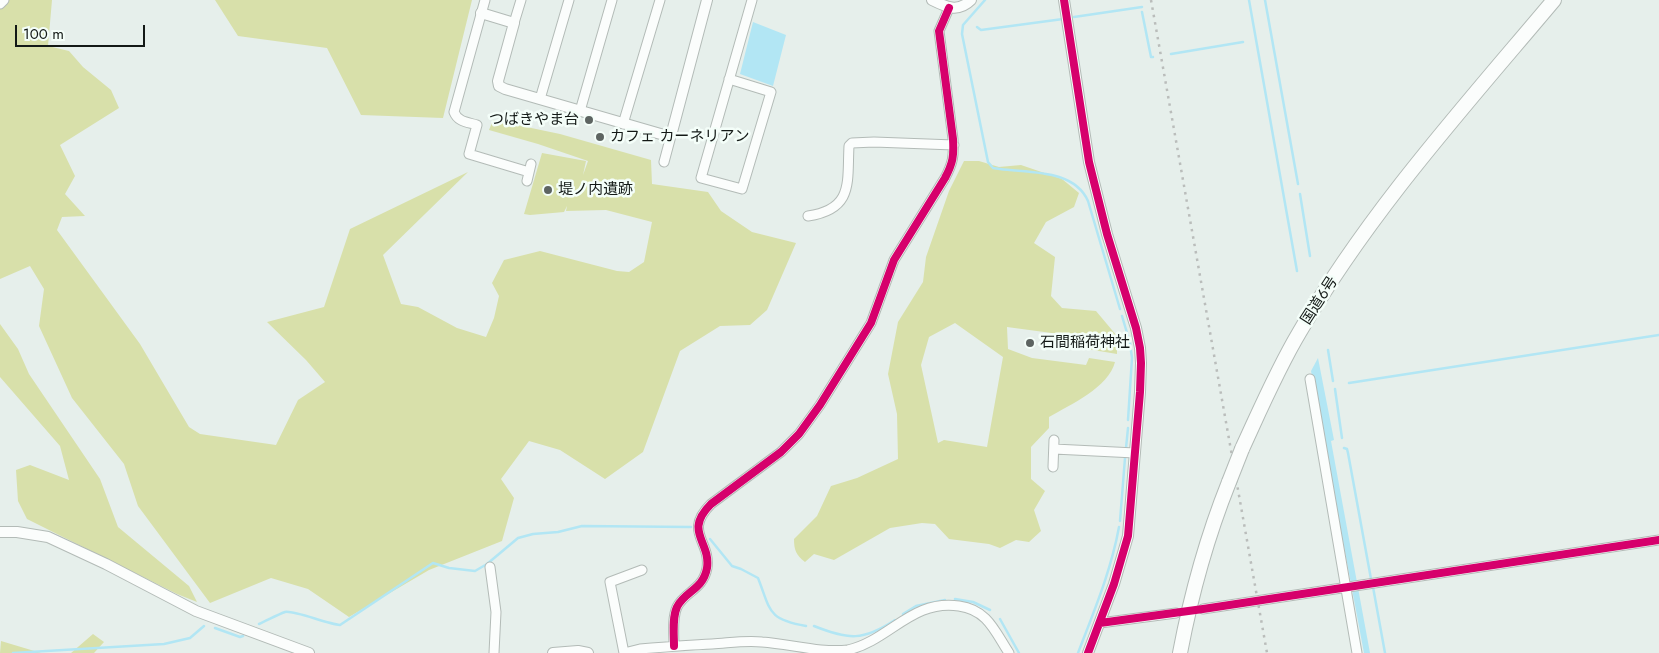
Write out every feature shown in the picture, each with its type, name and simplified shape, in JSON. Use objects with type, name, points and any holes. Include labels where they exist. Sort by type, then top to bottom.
[{"type":"highway","name":"国道6号","points":[[1180,653],[1198,573],[1217,512],[1242,448],[1298,334],[1370,225],[1413,168],[1554,0]]},
{"type":"street","points":[[0,4],[4,0]]},
{"type":"street","points":[[485,0],[454,112],[456,118],[461,121],[477,125],[469,154],[529,173]]},
{"type":"street","points":[[521,0],[498,81],[499,86],[664,135],[672,132]]},
{"type":"street","points":[[540,99],[569,0]]},
{"type":"street","points":[[580,111],[612,0]]},
{"type":"street","points":[[623,124],[660,0]]},
{"type":"street","points":[[664,162],[707,0]]},
{"type":"street","points":[[729,79],[771,92],[742,189],[701,178],[729,79],[752,0]]},
{"type":"street","points":[[932,0],[949,8],[959,8],[971,0]]},
{"type":"street","points":[[1064,0],[1094,184],[1107,234],[1136,328],[1140,348],[1140,392],[1128,536],[1114,584],[1088,653]]},
{"type":"street","points":[[674,646],[674,617],[676,608],[700,585],[707,570],[708,560],[698,532],[699,520],[703,512],[711,504],[782,452],[799,434],[820,405],[871,323],[894,260],[945,178],[953,161],[954,145],[939,30],[949,8]]},
{"type":"street","points":[[481,13],[514,23]]},
{"type":"street","points":[[808,216],[825,212],[842,200],[848,180],[849,146],[852,143],[954,145]]},
{"type":"street","points":[[1310,379],[1352,586],[1357,653]]},
{"type":"street","points":[[1053,467],[1054,445],[1135,453]]},
{"type":"street","points":[[0,532],[17,532],[48,537],[106,564],[196,611],[310,653]]},
{"type":"street","points":[[1203,609],[1659,540]]},
{"type":"street","points":[[490,567],[496,612],[494,653]]},
{"type":"street","points":[[642,570],[610,582],[624,653],[640,649],[674,646],[762,642],[827,652],[848,650],[872,641],[920,610],[944,605],[961,606],[984,617],[992,624],[1009,653]]},
{"type":"street","points":[[1100,623],[1176,613]]},
{"type":"street","points":[[553,653],[578,651],[588,653]]},
{"type":"green space","points":[[0,0],[52,0],[48,46],[69,51],[83,67],[111,90],[119,108],[60,145],[75,176],[65,194],[85,216],[62,217],[57,230],[140,344],[189,427],[200,434],[276,445],[298,400],[325,382],[306,360],[267,322],[324,307],[350,229],[468,172],[383,255],[401,304],[418,307],[457,328],[486,337],[494,318],[499,296],[492,283],[504,260],[540,251],[617,271],[629,272],[644,262],[652,222],[606,210],[566,211],[567,206],[564,212],[524,214],[542,153],[586,161],[583,175],[588,161],[489,130],[493,120],[560,134],[651,160],[652,184],[708,192],[721,211],[752,232],[796,243],[767,310],[750,325],[720,326],[680,351],[643,452],[605,479],[560,450],[529,441],[501,479],[514,498],[502,541],[429,570],[349,617],[308,589],[271,578],[210,603],[138,506],[124,464],[72,398],[39,326],[44,289],[30,266],[0,279]]},
{"type":"green space","points":[[215,0],[472,0],[443,118],[361,115],[327,48],[238,36]]},
{"type":"green space","points":[[964,161],[979,161],[999,167],[1021,165],[1062,179],[1079,193],[1074,207],[1046,222],[1034,243],[1055,257],[1051,296],[1062,308],[1096,311],[1117,336],[1117,354],[1087,349],[1059,334],[1007,327],[1008,349],[1032,358],[1086,365],[1089,358],[1115,362],[1111,371],[1097,387],[1078,401],[1049,417],[1049,428],[1031,447],[1031,479],[1045,491],[1034,510],[1041,531],[1029,542],[1016,540],[1000,548],[989,544],[949,539],[935,524],[922,523],[890,528],[834,560],[814,554],[805,562],[796,552],[794,539],[817,516],[831,486],[857,478],[898,459],[897,414],[888,374],[898,322],[923,282],[926,257],[949,191]],"holes":[[[955,323],[1003,357],[987,447],[944,440],[938,443],[921,365],[929,337]]]},
{"type":"green space","points":[[0,324],[18,349],[29,374],[100,479],[118,527],[189,586],[197,602],[177,594],[27,519],[18,501],[16,470],[30,465],[69,480],[60,446],[0,377]]},
{"type":"green space","points":[[93,634],[104,642],[94,653],[71,653]]},
{"type":"green space","points":[[1,641],[41,653],[0,653]]},
{"type":"water","points":[[753,22],[786,35],[773,86],[740,74]]},
{"type":"water","points":[[1318,358],[1334,440],[1331,441],[1370,653],[1364,653],[1311,371]]},
{"type":"waterway","points":[[985,0],[963,25],[962,34],[988,162],[993,168],[1050,174],[1072,183],[1081,191],[1088,201],[1120,309]]},
{"type":"waterway","points":[[1249,0],[1297,271]]},
{"type":"waterway","points":[[1265,0],[1298,184]]},
{"type":"waterway","points":[[1074,17],[1142,7]]},
{"type":"waterway","points":[[1142,12],[1151,57],[1153,57]]},
{"type":"waterway","points":[[977,27],[981,30],[1063,19]]},
{"type":"waterway","points":[[1171,54],[1243,42]]},
{"type":"waterway","points":[[1300,194],[1310,256]]},
{"type":"waterway","points":[[1122,316],[1130,343],[1132,358],[1128,420]]},
{"type":"waterway","points":[[1349,383],[1659,335]]},
{"type":"waterway","points":[[1328,350],[1333,381]]},
{"type":"waterway","points":[[1335,389],[1342,438]]},
{"type":"waterway","points":[[1126,448],[1128,428]]},
{"type":"waterway","points":[[1344,448],[1347,449],[1348,453],[1371,579]]},
{"type":"waterway","points":[[1120,521],[1125,458]]},
{"type":"waterway","points":[[259,624],[289,612],[340,625],[433,563],[449,568],[475,571],[487,564],[518,538],[533,534],[558,532],[582,526],[691,527]]},
{"type":"waterway","points":[[1078,653],[1107,575],[1119,527]]},
{"type":"waterway","points":[[710,539],[732,566],[758,578],[772,612],[784,620],[806,626]]},
{"type":"waterway","points":[[1373,587],[1385,653]]},
{"type":"waterway","points":[[955,599],[973,602],[990,610]]},
{"type":"waterway","points":[[903,614],[916,606],[945,600]]},
{"type":"waterway","points":[[1000,619],[1019,653]]},
{"type":"waterway","points":[[814,626],[837,634],[856,636],[874,632],[895,620]]},
{"type":"waterway","points":[[13,653],[164,644],[190,638],[204,626]]},
{"type":"waterway","points":[[215,628],[240,637],[243,636]]},
{"type":"railway","points":[[1151,0],[1267,653]]},
{"type":"cycle path","points":[[1064,0],[1089,162],[1107,234],[1136,328],[1141,363],[1128,536],[1114,584],[1088,653]]},
{"type":"cycle path","points":[[674,646],[675,611],[684,597],[702,581],[707,568],[707,559],[698,529],[703,514],[711,504],[781,452],[799,434],[820,405],[871,323],[894,260],[950,168],[953,155],[953,139],[939,31],[949,8]]},
{"type":"cycle path","points":[[1100,623],[1659,540]]},
{"type":"place","name":"つばきやま台","points":[[589,120]]},
{"type":"place","name":"カフェ カーネリアン","points":[[600,137]]},
{"type":"place","name":"堤ノ内遺跡","points":[[548,190]]},
{"type":"place","name":"石間稲荷神社","points":[[1030,343]]}]
